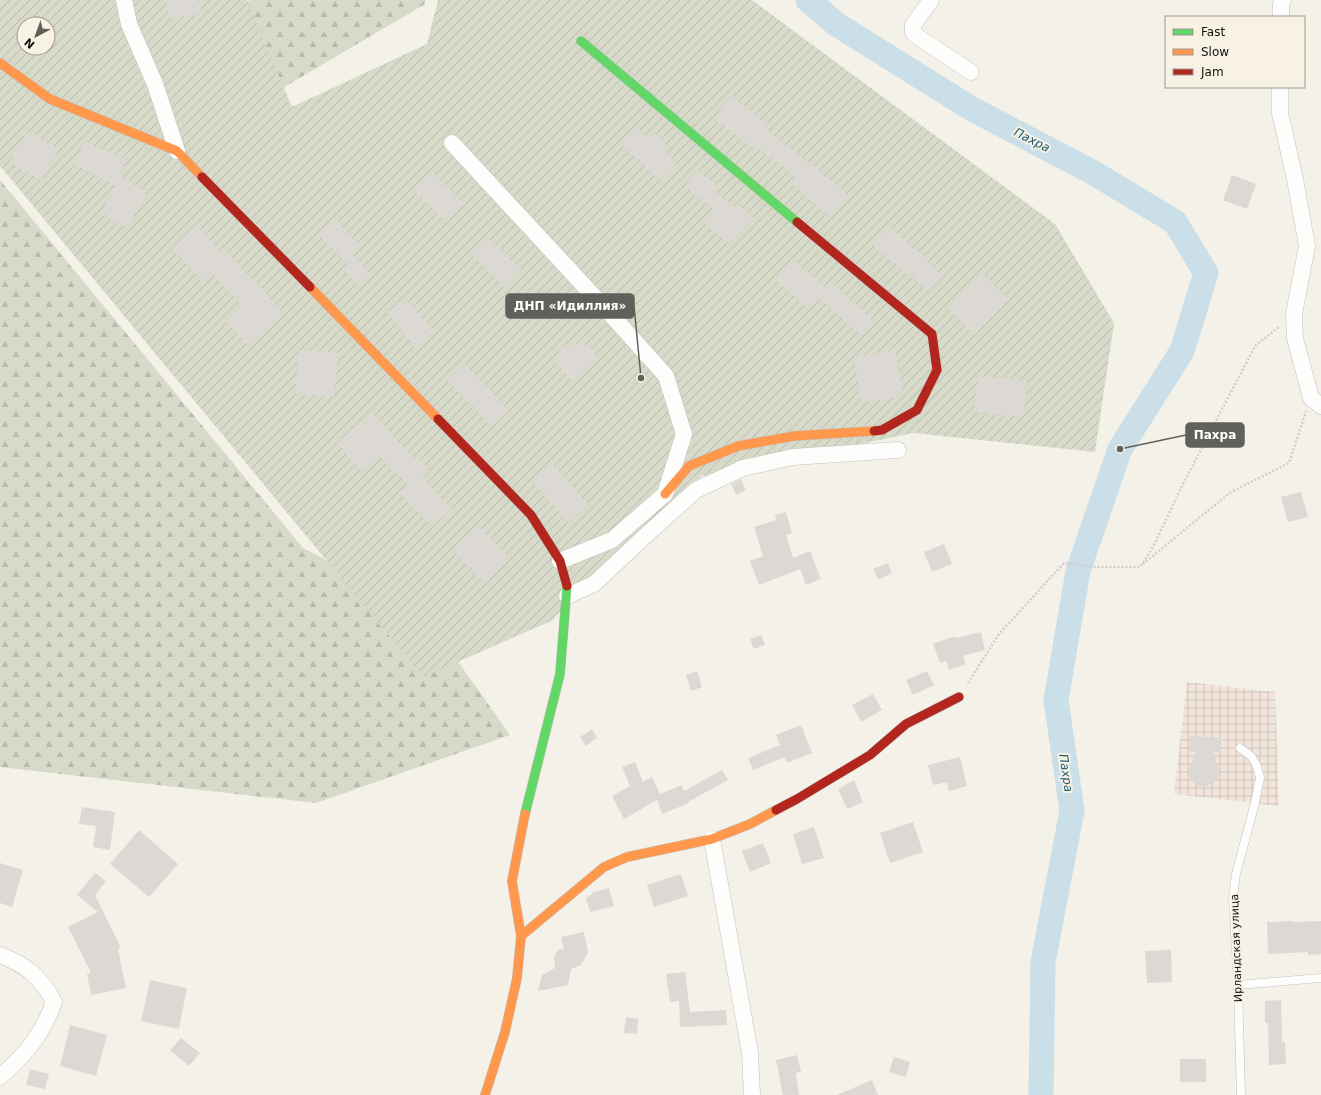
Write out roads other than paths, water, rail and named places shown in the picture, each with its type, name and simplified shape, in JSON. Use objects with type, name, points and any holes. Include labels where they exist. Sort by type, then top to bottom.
[{"type":"street","points":[[124,0],[129,24],[155,84],[177,151]]},
{"type":"street","points":[[931,0],[913,25],[913,32],[918,37],[971,72]]},
{"type":"street","points":[[1281,16],[1281,4],[1283,0]]},
{"type":"street","points":[[560,561],[612,540],[665,494],[689,466],[738,446],[794,436],[882,430],[917,410],[938,370],[932,334],[581,41]]},
{"type":"street","points":[[0,63],[50,99],[177,151],[531,516],[560,561],[568,589],[560,674],[523,824],[512,881],[521,936],[518,978],[505,1032],[485,1095]]},
{"type":"street","points":[[1280,88],[1280,113],[1295,178],[1307,246],[1294,314],[1295,338],[1316,402]]},
{"type":"street","points":[[452,143],[666,376],[684,434],[665,494]]},
{"type":"street","points":[[567,596],[594,584],[696,490],[743,468],[793,457],[898,450]]},
{"type":"street","points":[[521,936],[604,867],[627,857],[712,839],[750,824],[797,799],[870,755],[906,724],[959,696]]},
{"type":"street","points":[[712,839],[750,1052],[752,1095]]},
{"type":"street","points":[[0,956],[10,959],[33,973],[48,991],[54,1002],[47,1021],[33,1044],[11,1068],[0,1077]]},
{"type":"lane","name":"Ирландская улица","points":[[1240,748],[1250,756],[1259,771],[1259,786],[1238,864],[1234,887],[1241,1095]]},
{"type":"lane","points":[[1238,985],[1321,978]]},
{"type":"waterway","name":"Пахра","points":[[808,0],[836,24],[972,109],[1094,173],[1175,222],[1206,273],[1182,351],[1120,449],[1078,571],[1056,700],[1072,811],[1043,962],[1041,1095]]},
{"type":"place","name":"ДНП «Идиллия»","points":[[641,378]]},
{"type":"place","name":"Пахра","points":[[1120,449]]}]
